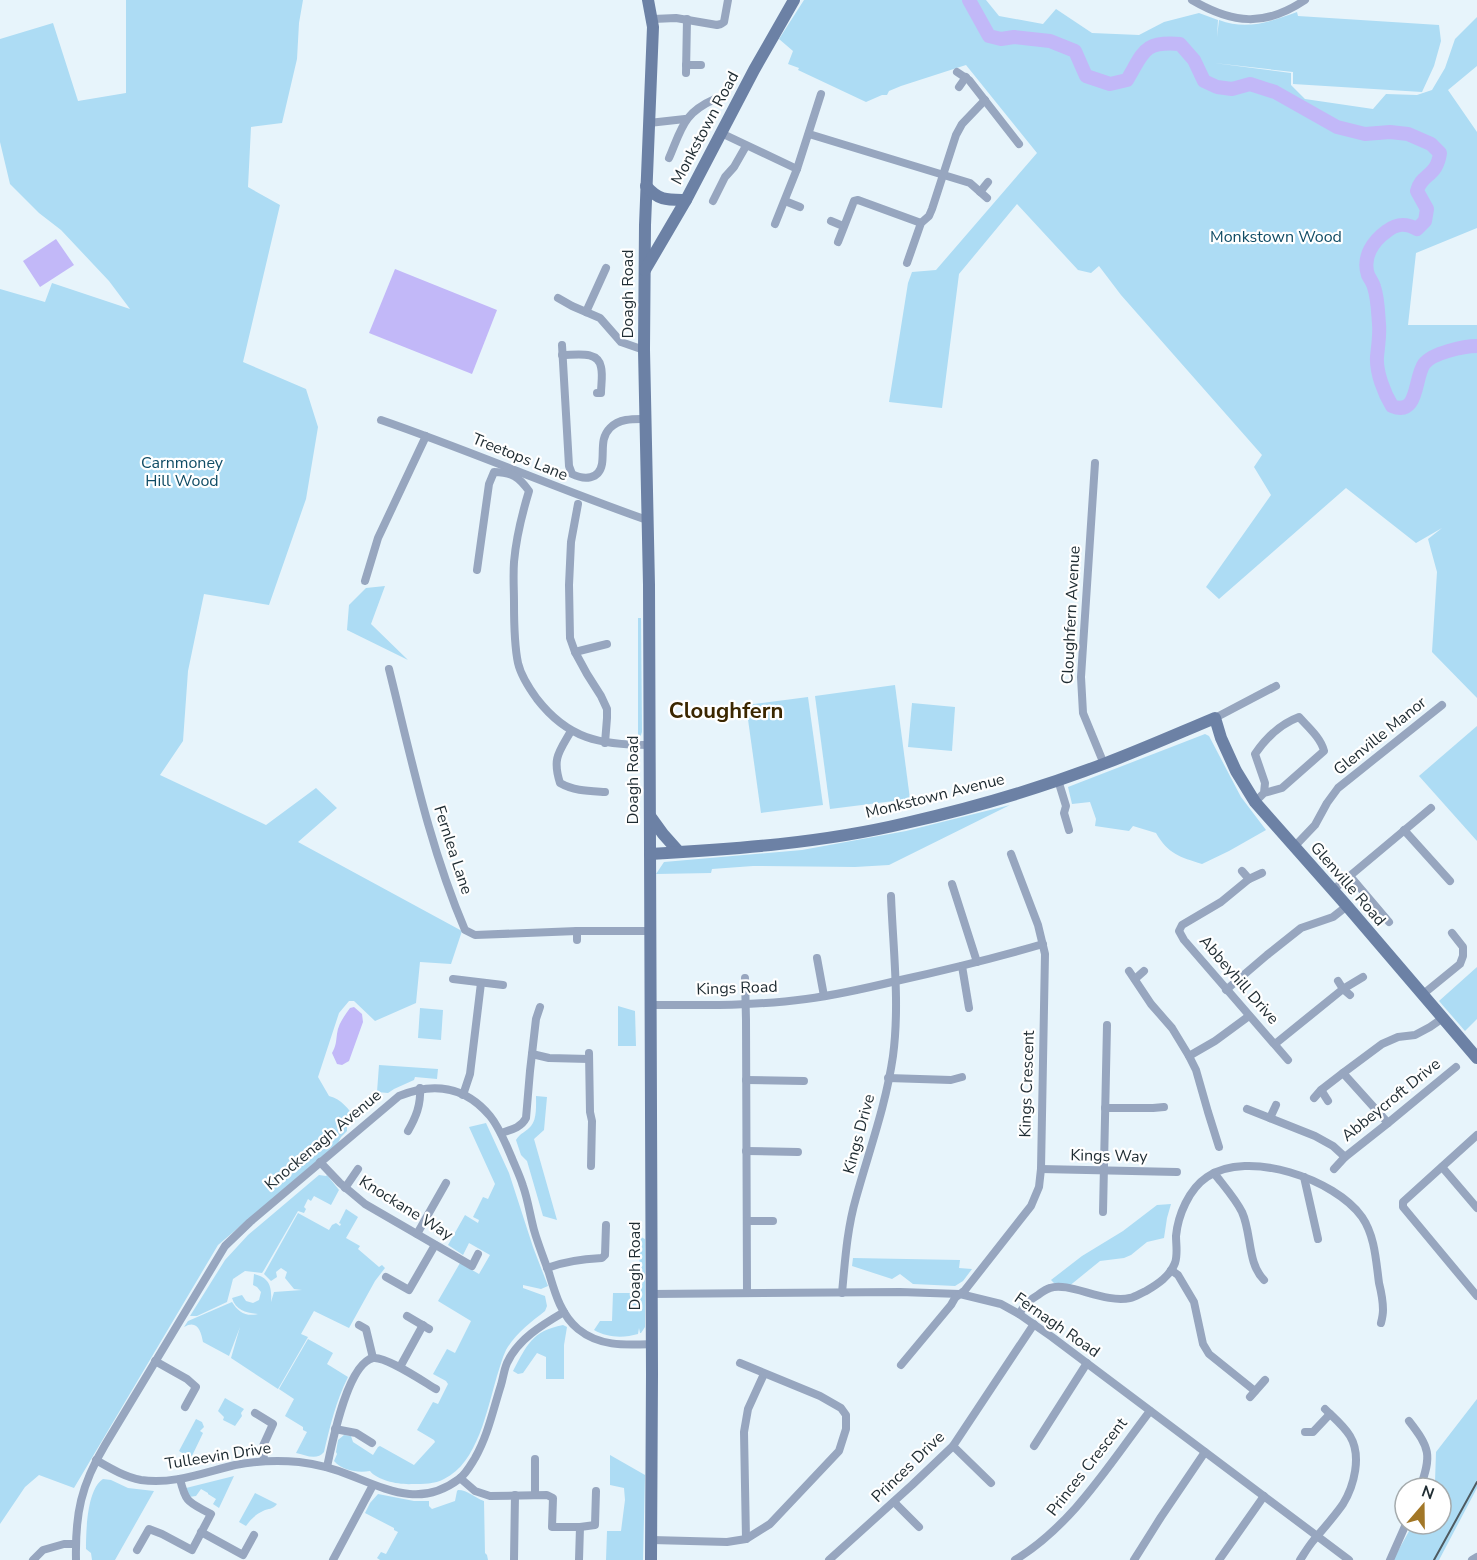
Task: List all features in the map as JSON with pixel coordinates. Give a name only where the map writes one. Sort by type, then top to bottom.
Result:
[{"type":"main road","name":"Doagh Road","points":[[648,0],[653,41],[644,271],[651,931],[651,1560]]},
{"type":"main road","name":"Monkstown Road","points":[[644,271],[686,200],[754,70],[794,0]]},
{"type":"main road","points":[[646,186],[659,198],[670,201],[686,200]]},
{"type":"main road","name":"Monkstown Avenue","points":[[650,854],[756,847],[832,837],[905,823],[973,806],[1058,780],[1104,764],[1215,718]]},
{"type":"main road","name":"Glenville Road","points":[[1215,718],[1236,771],[1259,797],[1294,847],[1477,1058]]},
{"type":"main road","points":[[650,815],[679,852]]},
{"type":"street","points":[[652,19],[676,18],[722,24],[728,0]]},
{"type":"street","points":[[1192,0],[1218,13],[1243,20],[1268,17],[1290,10],[1305,0]]},
{"type":"street","points":[[687,19],[686,69],[701,65]]},
{"type":"street","points":[[957,72],[966,77],[1019,144]]},
{"type":"street","points":[[959,87],[966,77]]},
{"type":"street","points":[[775,224],[797,169],[821,94]]},
{"type":"street","points":[[669,158],[685,119],[702,105],[715,99]]},
{"type":"street","points":[[907,263],[921,223],[929,216],[956,135],[962,124],[985,100]]},
{"type":"street","points":[[649,123],[685,119]]},
{"type":"street","points":[[721,133],[797,169]]},
{"type":"street","points":[[809,134],[970,183],[984,195],[988,182]]},
{"type":"street","points":[[718,197],[725,177],[734,167],[746,146]]},
{"type":"street","points":[[837,242],[852,203],[858,200],[921,223]]},
{"type":"street","points":[[785,201],[800,207]]},
{"type":"street","points":[[831,221],[843,226]]},
{"type":"street","points":[[586,312],[606,268]]},
{"type":"street","points":[[558,298],[600,318],[621,342],[644,350]]},
{"type":"street","points":[[562,345],[569,466],[572,474],[592,478],[602,467],[602,447],[610,428],[622,420],[646,419]]},
{"type":"street","points":[[562,355],[589,354],[597,359],[602,368],[601,393],[597,393]]},
{"type":"street","name":"Treetops Lane","points":[[381,420],[570,493],[648,520]]},
{"type":"street","points":[[365,581],[378,538],[426,436]]},
{"type":"street","name":"Cloughfern Avenue","points":[[1095,463],[1082,677],[1083,713],[1104,764]]},
{"type":"street","points":[[477,570],[489,484],[494,472],[505,472],[520,479],[529,491],[514,562],[514,627],[519,663],[529,689],[548,713],[571,731],[605,743],[649,745]]},
{"type":"street","points":[[578,504],[571,542],[570,638],[575,652],[607,709],[605,743]]},
{"type":"street","points":[[575,652],[607,644]]},
{"type":"street","name":"Fernlea Lane","points":[[389,669],[434,846],[465,930],[475,934],[577,936],[651,931]]},
{"type":"street","points":[[1215,718],[1276,686]]},
{"type":"street","name":"Glenville Manor","points":[[1294,847],[1315,825],[1338,788],[1442,705]]},
{"type":"street","points":[[1299,717],[1316,736],[1324,747],[1324,751],[1282,788],[1259,797],[1265,783],[1255,754],[1263,742],[1287,721],[1299,717]]},
{"type":"street","points":[[571,731],[556,760],[556,771],[560,783],[570,789],[605,792]]},
{"type":"street","points":[[1058,780],[1066,807],[1064,813],[1069,830]]},
{"type":"street","points":[[1333,890],[1431,808]]},
{"type":"street","points":[[1404,830],[1449,882]]},
{"type":"street","name":"Kings Crescent","points":[[901,1365],[965,1290],[1031,1206],[1039,1187],[1046,963],[1038,925],[1011,854]]},
{"type":"street","points":[[1242,870],[1249,879]]},
{"type":"street","name":"Abbeyhill Drive","points":[[1262,873],[1249,879],[1221,902],[1182,925],[1179,931],[1226,990],[1288,1060]]},
{"type":"street","points":[[1350,876],[1389,922]]},
{"type":"street","points":[[952,884],[977,962]]},
{"type":"street","points":[[891,896],[895,981]]},
{"type":"street","points":[[1226,990],[1301,928],[1333,917],[1347,906]]},
{"type":"street","points":[[1422,995],[1460,964],[1463,947],[1452,933]]},
{"type":"street","name":"Kings Road","points":[[650,1005],[771,1003],[824,996],[962,966],[1043,944]]},
{"type":"street","points":[[817,958],[824,996]]},
{"type":"street","points":[[962,966],[969,1008]]},
{"type":"street","points":[[1144,971],[1132,975],[1151,1004],[1172,1028],[1189,1056],[1201,1085],[1219,1147]]},
{"type":"street","points":[[1275,1044],[1344,988],[1363,977]]},
{"type":"street","points":[[745,978],[747,1293]]},
{"type":"street","points":[[453,979],[503,985]]},
{"type":"street","name":"Kings Drive","points":[[842,1293],[844,1263],[852,1216],[883,1108],[893,1057],[895,981]]},
{"type":"street","points":[[463,1095],[470,1074],[480,983]]},
{"type":"street","points":[[501,1133],[515,1128],[526,1118],[536,1019],[540,1007]]},
{"type":"street","points":[[1189,1056],[1215,1041],[1249,1016]]},
{"type":"street","points":[[1314,1098],[1343,1072],[1382,1044],[1398,1037],[1415,1035],[1443,1018]]},
{"type":"street","points":[[1102,1212],[1107,1024]]},
{"type":"street","points":[[532,1054],[549,1058],[589,1056],[591,1164]]},
{"type":"street","name":"Abbeycroft Drive","points":[[1334,1169],[1345,1157],[1456,1067]]},
{"type":"street","points":[[1343,1072],[1388,1124]]},
{"type":"street","points":[[888,1078],[951,1080],[962,1077]]},
{"type":"street","points":[[746,1080],[804,1081]]},
{"type":"street","name":"Knockenagh Avenue","points":[[76,1560],[79,1509],[96,1460],[225,1246],[399,1095],[432,1087],[447,1089],[463,1095],[480,1106],[501,1133],[523,1185],[534,1231],[564,1312],[576,1327],[598,1340],[613,1344],[652,1344]]},
{"type":"street","points":[[408,1131],[419,1108],[420,1089]]},
{"type":"street","points":[[1321,1090],[1328,1101]]},
{"type":"street","points":[[1270,1118],[1276,1105]]},
{"type":"street","points":[[1105,1108],[1164,1107]]},
{"type":"street","name":"Abbeycroft Drive","points":[[1247,1109],[1315,1136],[1333,1146],[1345,1157]]},
{"type":"street","points":[[1211,1123],[1223,1121]]},
{"type":"street","points":[[1477,1135],[1403,1202],[1403,1207],[1477,1296]]},
{"type":"street","points":[[746,1151],[798,1152]]},
{"type":"street","name":"Knockane Way","points":[[320,1162],[345,1188],[365,1204],[435,1245],[472,1266],[478,1254]]},
{"type":"street","points":[[1019,1314],[1030,1299],[1051,1287],[1065,1287],[1113,1299],[1130,1298],[1158,1284],[1175,1262],[1178,1223],[1185,1204],[1197,1186],[1205,1178],[1227,1167],[1254,1167],[1278,1169],[1304,1178],[1332,1190],[1348,1201],[1365,1222],[1371,1235],[1383,1311],[1381,1323]]},
{"type":"street","points":[[1442,1167],[1477,1208]]},
{"type":"street","points":[[345,1188],[358,1169]]},
{"type":"street","name":"Kings Way","points":[[1041,1169],[1177,1172]]},
{"type":"street","points":[[1214,1173],[1241,1211],[1247,1227],[1255,1267],[1264,1280]]},
{"type":"street","points":[[1304,1178],[1318,1239]]},
{"type":"street","points":[[417,1234],[446,1183]]},
{"type":"street","points":[[747,1221],[773,1221]]},
{"type":"street","points":[[547,1268],[578,1259],[602,1258],[605,1255],[606,1225]]},
{"type":"street","points":[[386,1276],[409,1290],[435,1245]]},
{"type":"street","points":[[1171,1270],[1178,1275],[1194,1302],[1203,1344],[1209,1354],[1253,1394],[1265,1380]]},
{"type":"street","name":"Fernagh Road","points":[[651,1294],[960,1294],[1001,1304],[1034,1324],[1349,1560]]},
{"type":"street","name":"Tulleevin Drive","points":[[96,1460],[123,1474],[142,1480],[180,1479],[264,1461],[327,1467],[396,1493],[428,1494],[442,1490],[468,1470],[478,1453],[488,1430],[507,1363],[519,1345],[532,1333],[564,1312]]},
{"type":"street","points":[[400,1367],[426,1327],[407,1316]]},
{"type":"street","name":"Princes Drive","points":[[829,1560],[953,1446],[1034,1324]]},
{"type":"street","points":[[359,1325],[366,1329],[373,1358]]},
{"type":"street","points":[[327,1467],[335,1429],[346,1394],[361,1366],[373,1358],[384,1360],[436,1389]]},
{"type":"street","points":[[155,1361],[196,1387],[185,1407]]},
{"type":"street","points":[[652,1540],[727,1542],[746,1539],[770,1524],[839,1451],[846,1429],[846,1415],[841,1407],[740,1363]]},
{"type":"street","points":[[1034,1446],[1087,1363]]},
{"type":"street","points":[[746,1539],[744,1432],[748,1409],[764,1374]]},
{"type":"street","name":"Princes Crescent","points":[[1015,1560],[1057,1529],[1091,1489],[1150,1410]]},
{"type":"street","points":[[1300,1560],[1343,1503],[1351,1486],[1356,1466],[1356,1451],[1351,1438],[1344,1427],[1327,1411],[1313,1432],[1305,1432]]},
{"type":"street","points":[[255,1413],[273,1424],[263,1446],[264,1461]]},
{"type":"street","points":[[1409,1421],[1426,1448],[1428,1461],[1424,1476]]},
{"type":"street","points":[[335,1429],[356,1433],[372,1443]]},
{"type":"street","points":[[953,1446],[991,1483]]},
{"type":"street","points":[[1134,1560],[1205,1452]]},
{"type":"street","points":[[535,1459],[535,1495]]},
{"type":"street","points":[[460,1478],[475,1491],[486,1495],[547,1495],[553,1498],[552,1527],[595,1525],[596,1491]]},
{"type":"street","points":[[137,1550],[149,1529],[192,1550],[211,1514],[187,1501],[180,1479]]},
{"type":"street","points":[[333,1560],[373,1485]]},
{"type":"street","points":[[514,1560],[515,1496]]},
{"type":"street","points":[[1219,1560],[1264,1496]]},
{"type":"street","points":[[894,1502],[919,1527]]},
{"type":"street","points":[[579,1560],[580,1527]]},
{"type":"street","points":[[201,1532],[243,1555],[254,1535]]},
{"type":"street","points":[[1390,1560],[1401,1536]]},
{"type":"street","points":[[33,1560],[43,1550],[76,1544]]},
{"type":"street","points":[[837,1553],[843,1560]]},
{"type":"street","points":[[1472,1560],[1477,1557]]},
{"type":"green space","name":"Carnmoney Hill Wood","points":[[126,0],[303,0],[297,59],[282,123],[251,127],[248,187],[280,205],[243,362],[306,389],[318,427],[306,499],[269,605],[204,594],[188,671],[183,741],[160,775],[266,825],[316,788],[337,808],[298,842],[462,931],[451,964],[420,962],[416,1003],[375,1021],[354,1001],[349,1001],[339,1013],[318,1077],[329,1096],[341,1102],[356,1119],[347,1126],[347,1131],[338,1143],[218,1245],[74,1488],[39,1475],[25,1487],[0,1524],[0,289],[45,302],[52,283],[130,309],[109,281],[61,230],[39,213],[10,184],[0,142],[0,39],[53,23],[78,101],[126,93]]},
{"type":"green space","name":"Monkstown Wood","points":[[804,0],[986,0],[999,16],[1043,24],[1056,9],[1092,33],[1139,35],[1164,22],[1199,13],[1218,20],[1217,37],[1219,20],[1250,25],[1297,12],[1298,16],[1439,25],[1441,41],[1434,66],[1422,92],[1293,84],[1293,72],[1214,63],[1291,73],[1291,85],[1305,99],[1373,109],[1386,94],[1417,95],[1432,90],[1445,68],[1455,39],[1477,17],[1477,66],[1448,90],[1477,132],[1477,228],[1416,253],[1408,325],[1477,325],[1477,698],[1432,652],[1437,572],[1428,539],[1442,528],[1416,543],[1346,488],[1219,599],[1206,587],[1271,495],[1254,467],[1262,455],[1121,295],[1099,266],[1091,273],[1078,270],[1017,204],[959,274],[942,408],[889,402],[908,283],[912,272],[936,270],[1037,153],[966,65],[901,86],[889,91],[887,95],[866,102],[788,64],[793,51],[779,39]]},
{"type":"green space","points":[[385,586],[371,624],[408,660],[347,630],[349,605],[366,588]]},
{"type":"green space","points":[[638,618],[641,618],[642,732],[638,738]]},
{"type":"green space","points":[[895,685],[910,799],[830,809],[815,696]]},
{"type":"green space","points":[[808,697],[823,805],[761,813],[746,705]]},
{"type":"green space","points":[[912,703],[955,707],[952,751],[908,747]]},
{"type":"green space","points":[[1477,726],[1477,841],[1419,776]]},
{"type":"green space","points":[[1205,734],[1209,736],[1241,797],[1266,830],[1229,851],[1202,864],[1175,854],[1165,846],[1156,833],[1133,826],[1129,831],[1095,826],[1096,819],[1090,802],[1072,804],[1068,787]]},
{"type":"green space","points":[[1010,805],[889,865],[753,866],[712,869],[711,873],[656,874],[664,862],[802,850],[906,831]]},
{"type":"green space","points":[[1477,967],[1477,1019],[1465,1031],[1439,1001]]},
{"type":"green space","points":[[618,1006],[635,1011],[636,1046],[618,1046]]},
{"type":"green space","points":[[420,1008],[443,1010],[441,1040],[418,1038]]},
{"type":"green space","points":[[379,1065],[438,1069],[437,1079],[415,1077],[414,1080],[388,1093],[377,1092]]},
{"type":"green space","points":[[536,1096],[547,1097],[544,1130],[534,1139],[557,1220],[543,1216],[527,1161],[521,1155],[516,1140],[533,1123]]},
{"type":"green space","points":[[486,1123],[509,1173],[548,1286],[541,1289],[523,1285],[523,1288],[545,1296],[547,1306],[545,1311],[519,1334],[506,1350],[479,1434],[465,1461],[456,1471],[437,1482],[408,1484],[384,1480],[370,1471],[346,1469],[334,1461],[338,1440],[344,1435],[351,1436],[353,1442],[373,1455],[380,1446],[414,1465],[435,1442],[417,1430],[433,1402],[438,1404],[448,1384],[433,1374],[447,1349],[455,1353],[471,1321],[438,1301],[460,1263],[479,1274],[490,1255],[469,1243],[463,1255],[448,1245],[465,1215],[478,1223],[479,1220],[473,1217],[483,1197],[488,1199],[495,1184],[469,1127]]},
{"type":"green space","points":[[319,1175],[327,1175],[339,1190],[331,1205],[314,1196],[311,1201],[308,1199],[304,1213],[298,1211],[262,1273],[245,1271],[233,1279],[227,1302],[197,1316],[190,1316],[225,1260],[248,1235]]},
{"type":"green space","points":[[1171,1204],[1164,1238],[1147,1242],[1124,1258],[1100,1261],[1068,1287],[1057,1286],[1051,1280],[1157,1205]]},
{"type":"green space","points":[[346,1209],[358,1217],[346,1238],[360,1246],[358,1249],[379,1267],[382,1265],[385,1268],[375,1281],[349,1328],[314,1311],[301,1334],[308,1337],[278,1389],[231,1358],[240,1327],[229,1356],[203,1342],[200,1330],[195,1325],[184,1327],[188,1321],[232,1302],[237,1309],[243,1313],[258,1314],[239,1309],[232,1298],[242,1295],[246,1301],[253,1303],[259,1300],[261,1292],[253,1285],[254,1274],[264,1278],[269,1284],[271,1302],[274,1292],[302,1290],[294,1289],[285,1278],[287,1272],[281,1268],[276,1272],[277,1277],[271,1281],[264,1274],[298,1213],[329,1230],[336,1223],[340,1226],[339,1223]]},
{"type":"green space","points":[[639,1236],[645,1239],[645,1327],[641,1333],[639,1328],[638,1334],[627,1336],[616,1337],[599,1333],[594,1330],[600,1321],[612,1321],[613,1293],[638,1293],[640,1301]]},
{"type":"green space","points":[[853,1258],[960,1260],[959,1268],[972,1269],[963,1281],[955,1286],[913,1284],[900,1274],[892,1279],[852,1266]]},
{"type":"green space","points":[[563,1325],[567,1327],[564,1345],[564,1379],[546,1379],[546,1357],[537,1353],[523,1373],[518,1374],[513,1371],[522,1354],[537,1335]]},
{"type":"green space","points":[[308,1339],[333,1353],[327,1364],[348,1377],[337,1404],[324,1452],[314,1457],[296,1453],[307,1432],[285,1416],[294,1399],[279,1389]]},
{"type":"green space","points":[[225,1398],[244,1409],[235,1426],[223,1420],[224,1417],[218,1411]]},
{"type":"green space","points":[[1477,1399],[1477,1488],[1453,1533],[1453,1476],[1435,1476],[1436,1452]]},
{"type":"green space","points":[[196,1419],[202,1422],[204,1427],[200,1431],[203,1433],[191,1458],[179,1451]]},
{"type":"green space","points":[[610,1455],[645,1475],[643,1560],[606,1560],[607,1531],[621,1531],[625,1500],[624,1488],[610,1485]]},
{"type":"green space","points":[[234,1476],[219,1508],[213,1504],[216,1499],[201,1489],[196,1496],[189,1497],[186,1488]]},
{"type":"green space","points":[[103,1479],[128,1488],[154,1491],[115,1560],[92,1560],[91,1553],[86,1549],[87,1522],[91,1501],[98,1484]]},
{"type":"green space","points":[[458,1490],[465,1491],[484,1501],[485,1553],[488,1560],[380,1560],[377,1558],[381,1552],[386,1554],[398,1532],[365,1513],[378,1494],[414,1501],[429,1501],[432,1509],[455,1501]]},
{"type":"green space","points":[[255,1493],[277,1504],[258,1514],[246,1526],[239,1522]]},
{"type":"green space","points":[[1406,1536],[1452,1536],[1439,1560],[1393,1560]]},
{"type":"shaded area","points":[[56,239],[74,265],[40,287],[23,261]]},
{"type":"shaded area","points":[[395,269],[497,310],[472,374],[369,333]]},
{"type":"shaded area","points":[[354,1007],[362,1014],[363,1022],[349,1061],[342,1065],[337,1064],[332,1053],[340,1023],[350,1008]]},
{"type":"waterway","points":[[969,0],[989,36],[1001,39],[1014,37],[1050,41],[1075,51],[1086,76],[1110,84],[1127,80],[1141,56],[1151,47],[1158,44],[1180,44],[1194,60],[1204,81],[1217,87],[1232,89],[1250,84],[1275,92],[1337,127],[1365,134],[1390,132],[1408,134],[1431,144],[1440,153],[1438,161],[1436,167],[1422,181],[1417,191],[1427,209],[1425,221],[1417,229],[1402,225],[1391,228],[1373,245],[1366,262],[1378,306],[1379,376],[1392,406],[1401,408],[1407,406],[1411,401],[1421,370],[1428,360],[1449,351],[1477,346]]},
{"type":"railway","points":[[1434,1560],[1477,1482]]},
{"type":"district","name":"Cloughfern","points":[[726,711]]}]
